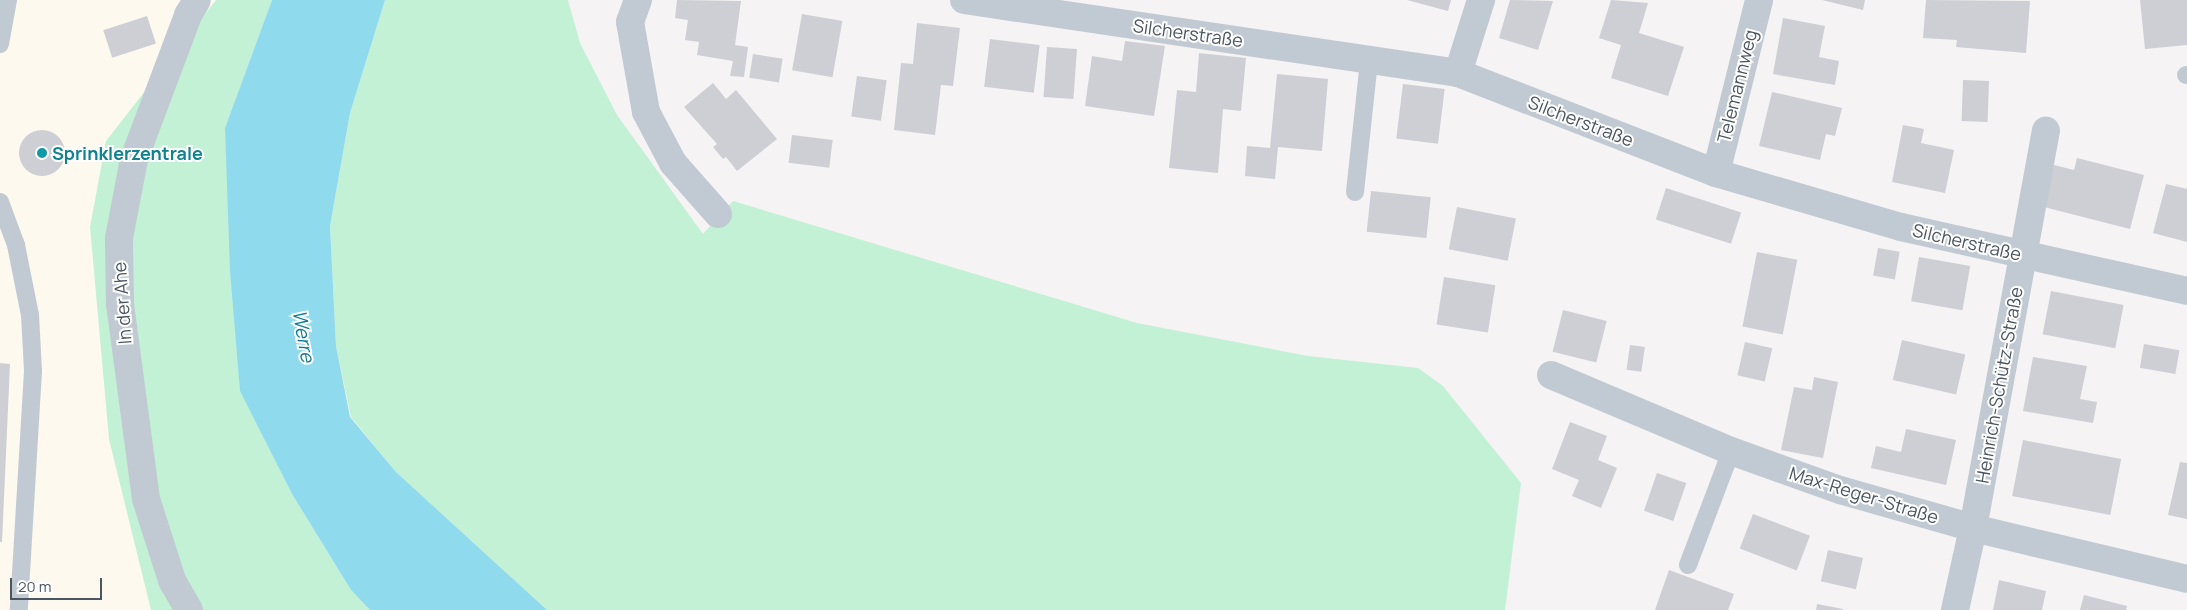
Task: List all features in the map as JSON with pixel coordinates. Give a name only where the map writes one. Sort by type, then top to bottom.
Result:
[{"type":"street","name":"In der Ahe","points":[[189,610],[172,580],[146,499],[120,305],[119,238],[134,159],[188,15],[198,0]]},
{"type":"street","points":[[638,0],[630,22],[646,112],[673,163],[718,214]]},
{"type":"street","name":"Silcherstraße","points":[[964,0],[1458,73],[1716,173],[1901,227],[2022,256],[2187,290]]},
{"type":"street","points":[[1458,73],[1481,0]]},
{"type":"street","name":"Telemannweg","points":[[1716,173],[1759,0]]},
{"type":"street","name":"Heinrich-Schütz-Straße","points":[[1955,610],[1973,528],[2046,131]]},
{"type":"street","name":"Max-Reger-Straße","points":[[1552,375],[1731,451],[1840,490],[1973,528],[2187,579]]},
{"type":"lane","points":[[0,44],[8,0]]},
{"type":"lane","points":[[1355,192],[1369,60]]},
{"type":"lane","points":[[0,202],[16,245],[30,315],[32,371],[19,610]]},
{"type":"lane","points":[[1688,565],[1731,451]]},
{"type":"shaded area","points":[[0,0],[216,0],[109,439],[151,610],[0,610]]},
{"type":"green space","points":[[216,0],[272,0],[225,128],[240,390],[292,494],[351,590],[370,610],[151,610],[109,439],[90,227],[106,141]]},
{"type":"green space","points":[[385,0],[568,0],[580,43],[617,115],[703,234],[733,201],[1137,323],[1308,356],[1418,368],[1443,386],[1521,483],[1505,610],[547,610],[396,472],[351,417],[336,346],[330,226],[350,113]]},
{"type":"water","name":"Werre","points":[[272,0],[385,0],[350,113],[330,226],[336,346],[350,417],[396,472],[547,610],[370,610],[351,590],[292,494],[240,391],[230,271],[225,128]]},
{"type":"building","points":[[677,0],[741,1],[735,45],[748,47],[744,77],[730,76],[733,61],[697,55],[699,42],[685,40],[688,20],[675,18]]},
{"type":"building","points":[[1407,0],[1451,0],[1448,11]]},
{"type":"building","points":[[1510,0],[1553,1],[1538,50],[1499,38]]},
{"type":"building","points":[[1611,0],[1648,3],[1639,33],[1684,47],[1668,96],[1611,78],[1621,45],[1599,38]]},
{"type":"building","points":[[1822,0],[1865,0],[1863,10]]},
{"type":"building","points":[[1926,0],[2030,1],[2026,53],[1956,47],[1957,40],[1923,38]]},
{"type":"building","points":[[2140,0],[2187,0],[2187,45],[2145,49]]},
{"type":"building","points":[[802,14],[842,21],[832,77],[792,70]]},
{"type":"building","points":[[147,16],[156,44],[112,58],[103,30]]},
{"type":"building","points":[[1783,18],[1825,26],[1819,57],[1839,61],[1835,85],[1773,74]]},
{"type":"building","points":[[917,23],[960,28],[953,86],[941,85],[935,135],[894,130],[901,63],[913,64]]},
{"type":"building","points":[[990,39],[1040,45],[1034,93],[984,87]]},
{"type":"building","points":[[1125,41],[1165,46],[1154,116],[1085,106],[1092,56],[1122,61]]},
{"type":"building","points":[[1047,47],[1077,49],[1073,99],[1044,97]]},
{"type":"building","points":[[1199,53],[1246,58],[1241,111],[1223,109],[1218,173],[1169,168],[1177,90],[1196,92]]},
{"type":"building","points":[[753,54],[783,59],[779,82],[749,78]]},
{"type":"building","points":[[1277,74],[1328,79],[1322,151],[1278,147],[1275,179],[1245,176],[1247,146],[1270,148]]},
{"type":"building","points":[[857,76],[887,80],[881,121],[851,117]]},
{"type":"building","points":[[1963,80],[1989,81],[1988,122],[1962,121]]},
{"type":"building","points":[[713,83],[726,99],[736,90],[777,139],[737,171],[726,157],[723,159],[713,147],[717,144],[684,107]]},
{"type":"building","points":[[1403,84],[1445,89],[1438,144],[1396,139]]},
{"type":"building","points":[[1772,92],[1842,108],[1835,136],[1826,134],[1820,160],[1759,146]]},
{"type":"building","points":[[1903,125],[1924,129],[1921,143],[1954,150],[1945,193],[1892,182]]},
{"type":"building","name":"Sprinklerzentrale","points":[[42,130],[55,134],[61,140],[65,153],[61,166],[55,172],[42,176],[29,172],[23,166],[19,153],[23,140],[29,134]]},
{"type":"building","points":[[792,135],[833,140],[829,168],[789,163]]},
{"type":"building","points":[[2077,158],[2144,175],[2130,229],[2040,206],[2050,164],[2074,170]]},
{"type":"building","points":[[2166,184],[2187,189],[2187,242],[2153,233]]},
{"type":"building","points":[[1666,188],[1741,212],[1731,244],[1656,219]]},
{"type":"building","points":[[1371,191],[1431,197],[1426,238],[1367,232]]},
{"type":"building","points":[[1457,207],[1516,218],[1508,261],[1449,249]]},
{"type":"building","points":[[1878,248],[1900,252],[1895,279],[1873,276]]},
{"type":"building","points":[[1757,252],[1797,260],[1783,334],[1742,327]]},
{"type":"building","points":[[1919,257],[1970,266],[1962,310],[1911,301]]},
{"type":"building","points":[[1444,277],[1495,285],[1488,333],[1436,324]]},
{"type":"building","points":[[2051,291],[2124,305],[2115,348],[2043,334]]},
{"type":"building","points":[[1563,310],[1607,321],[1596,363],[1553,352]]},
{"type":"building","points":[[1902,340],[1965,355],[1956,395],[1893,380]]},
{"type":"building","points":[[1745,342],[1772,348],[1765,381],[1737,375]]},
{"type":"building","points":[[2144,344],[2179,350],[2175,374],[2140,368]]},
{"type":"building","points":[[1630,345],[1645,347],[1641,372],[1627,370]]},
{"type":"building","points":[[2033,357],[2087,366],[2080,399],[2097,402],[2093,423],[2023,411]]},
{"type":"building","points":[[0,363],[10,364],[2,542],[0,542]]},
{"type":"building","points":[[1814,377],[1838,382],[1823,458],[1781,450],[1794,387],[1812,390]]},
{"type":"building","points":[[1570,422],[1607,436],[1598,460],[1617,468],[1601,508],[1572,496],[1579,480],[1552,469]]},
{"type":"building","points":[[1906,429],[1956,440],[1946,485],[1871,468],[1876,446],[1901,452]]},
{"type":"building","points":[[2023,440],[2121,459],[2110,515],[2012,496]]},
{"type":"building","points":[[2180,462],[2187,463],[2187,519],[2168,515]]},
{"type":"building","points":[[1657,473],[1686,483],[1673,521],[1644,511]]},
{"type":"building","points":[[1753,514],[1810,536],[1797,570],[1740,549]]},
{"type":"building","points":[[1828,550],[1863,558],[1856,589],[1821,581]]},
{"type":"building","points":[[1669,570],[1734,594],[1728,610],[1655,610]]},
{"type":"building","points":[[1999,580],[2046,591],[2042,610],[1993,610]]},
{"type":"building","points":[[2084,595],[2127,606],[2126,610],[2080,610]]},
{"type":"building","points":[[1817,604],[1843,609],[1843,610],[1816,610]]},
{"type":"place","name":"Sprinklerzentrale","points":[[42,153]]}]
